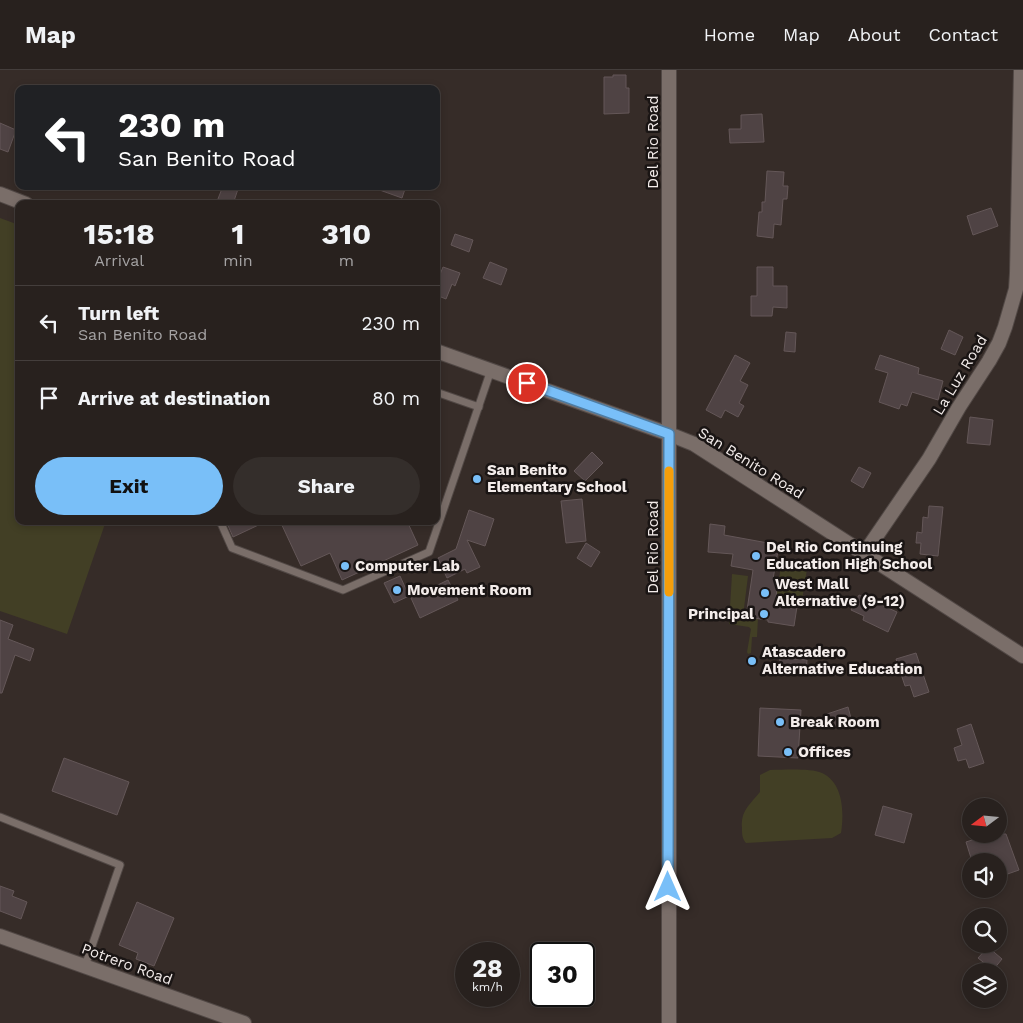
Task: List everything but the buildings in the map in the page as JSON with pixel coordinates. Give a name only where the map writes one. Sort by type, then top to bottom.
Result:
[{"type":"street","name":"Del Rio Road","points":[[669,70],[669,1023]]},
{"type":"street","name":"La Luz Road","points":[[864,554],[929,459],[959,407],[990,361],[1005,327],[1016,289],[1017,273],[1021,70]]},
{"type":"street","points":[[0,194],[16,200]]},
{"type":"street","name":"San Benito Road","points":[[440,352],[694,444],[1023,656]]},
{"type":"street","name":"Potrero Road","points":[[0,936],[244,1023]]},
{"type":"lane","points":[[440,520],[491,370]]},
{"type":"lane","points":[[440,393],[479,407]]},
{"type":"lane","points":[[222,525],[232,548],[342,590],[429,552],[438,525]]},
{"type":"lane","points":[[0,817],[120,864],[85,966]]},
{"type":"shaded area","points":[[0,218],[15,224],[15,525],[105,525],[67,634],[0,611]]},
{"type":"shaded area","points":[[781,566],[807,569],[802,601],[776,597]]},
{"type":"shaded area","points":[[732,574],[748,576],[743,616],[758,618],[757,637],[752,637],[751,653],[748,654],[751,629],[749,627],[729,624]]},
{"type":"shaded area","points":[[770,770],[811,770],[822,773],[829,778],[835,784],[841,800],[841,833],[832,838],[746,843],[742,834],[744,813],[760,792],[760,775]]},
{"type":"slow traffic","points":[[669,471],[669,592]]},
{"type":"place","name":"San Benito Elementary School","points":[[477,479]]},
{"type":"place","name":"Del Rio Continuing Education High School","points":[[756,556]]},
{"type":"place","name":"Computer Lab","points":[[345,566]]},
{"type":"place","name":"Movement Room","points":[[397,590]]},
{"type":"place","name":"West Mall Alternative (9-12)","points":[[765,593]]},
{"type":"place","name":"Principal","points":[[764,614]]},
{"type":"place","name":"Atascadero Alternative Education","points":[[752,661]]},
{"type":"place","name":"Break Room","points":[[780,722]]},
{"type":"place","name":"Offices","points":[[788,752]]},
{"type":"route","points":[[527,383],[669,434],[668,887]]}]
